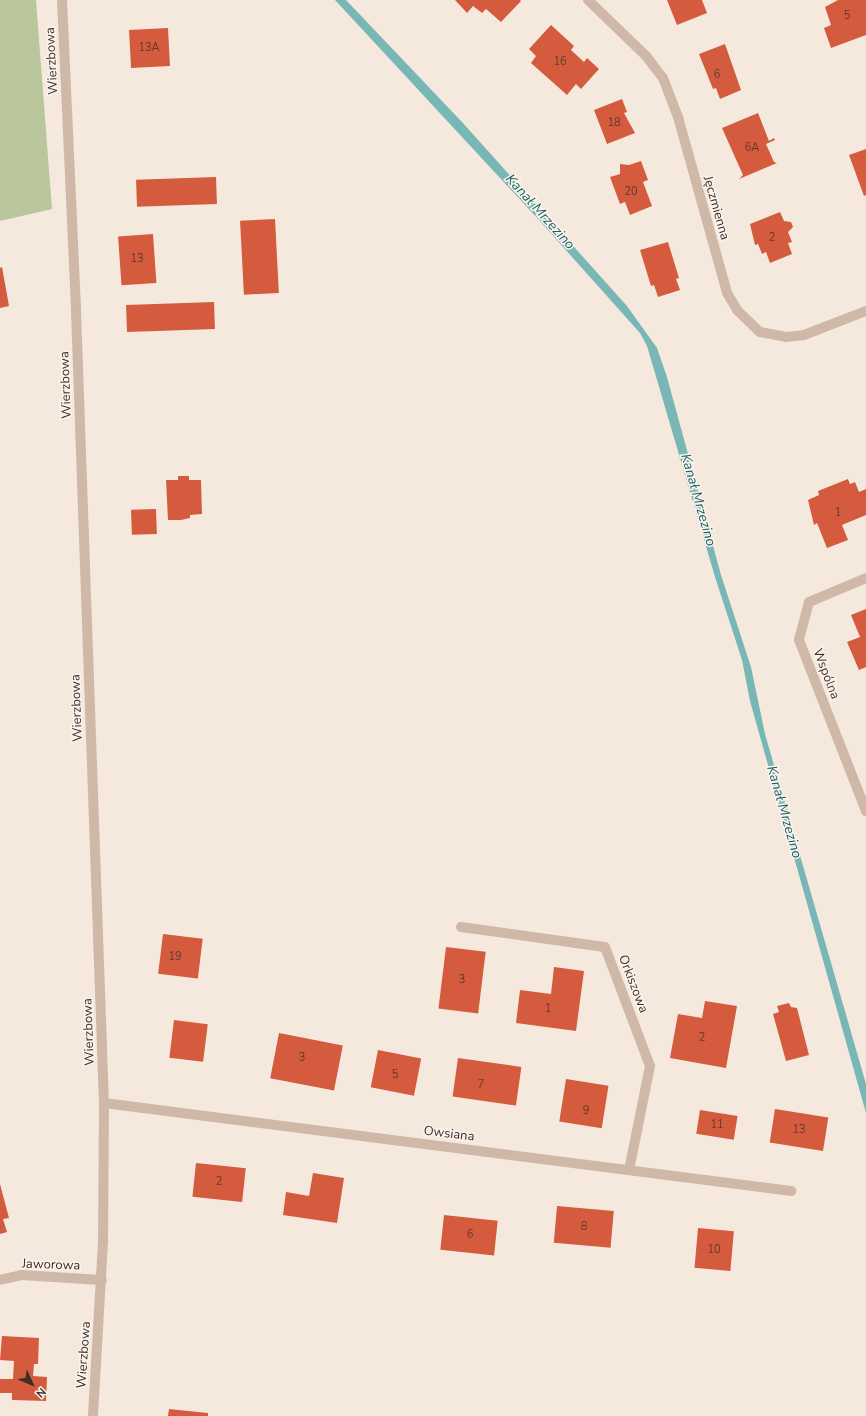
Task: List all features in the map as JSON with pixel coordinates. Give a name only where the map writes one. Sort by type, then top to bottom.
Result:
[{"type":"street","name":"Wierzbowa","points":[[62,0],[76,303],[104,1103],[102,1280],[93,1416]]},
{"type":"street","name":"Jęczmienna","points":[[588,0],[647,57],[663,78],[678,117],[727,293],[738,311],[760,332],[786,337],[804,335],[866,311]]},
{"type":"street","name":"Wspólna","points":[[866,578],[809,602],[799,640],[866,811]]},
{"type":"street","name":"Orkiszowa","points":[[461,927],[605,947],[650,1066],[629,1170]]},
{"type":"street","name":"Owsiana","points":[[104,1103],[791,1191]]},
{"type":"street","name":"Jaworowa","points":[[0,1280],[21,1275],[102,1280]]},
{"type":"green space","points":[[0,0],[36,0],[52,209],[0,221]]},
{"type":"water","name":"Kanał Mrzezino","points":[[335,0],[346,0],[462,122],[627,306],[657,348],[667,377],[721,575],[751,667],[765,734],[866,1084],[866,1113],[750,701],[742,660],[715,577],[647,346],[640,333],[539,220]]},
{"type":"building","points":[[455,0],[521,1],[501,22],[486,9],[482,13],[473,6],[467,13]]},
{"type":"building","points":[[667,0],[702,0],[707,13],[677,25]]},
{"type":"building","points":[[838,0],[866,0],[866,35],[831,48],[824,28],[831,25],[825,7]]},
{"type":"building","points":[[551,25],[574,46],[571,50],[584,62],[587,58],[599,69],[581,89],[576,84],[567,95],[531,63],[536,56],[529,49]]},
{"type":"building","points":[[168,28],[170,66],[131,68],[129,30]]},
{"type":"building","points":[[725,44],[741,90],[720,99],[716,88],[713,89],[699,54]]},
{"type":"building","points":[[622,99],[627,112],[624,113],[635,133],[607,144],[594,110]]},
{"type":"building","points":[[758,113],[769,141],[774,138],[775,140],[766,144],[774,162],[777,163],[739,179],[743,175],[722,128]]},
{"type":"building","points":[[866,149],[866,195],[864,196],[849,155]]},
{"type":"building","points":[[641,161],[648,180],[643,182],[652,206],[630,215],[625,202],[620,204],[610,177],[620,174],[620,164],[629,165]]},
{"type":"building","points":[[216,177],[217,204],[137,207],[136,180]]},
{"type":"building","points":[[780,212],[784,221],[791,222],[793,227],[788,232],[792,242],[788,243],[792,254],[770,263],[766,252],[762,254],[758,244],[755,245],[750,224]]},
{"type":"building","points":[[275,219],[279,293],[244,295],[240,221]]},
{"type":"building","points":[[153,234],[156,283],[122,285],[118,236]]},
{"type":"building","points":[[668,242],[679,278],[676,279],[680,290],[658,297],[654,285],[651,286],[640,250]]},
{"type":"building","points":[[2,267],[9,306],[0,308],[0,268]]},
{"type":"building","points":[[214,302],[215,329],[127,332],[126,305]]},
{"type":"building","points":[[178,476],[189,476],[189,480],[201,480],[202,514],[190,515],[190,518],[181,520],[168,520],[166,480],[178,480]]},
{"type":"building","points":[[848,479],[850,484],[855,482],[859,492],[866,489],[866,515],[842,525],[848,540],[827,548],[817,523],[814,525],[808,500],[819,495],[818,491]]},
{"type":"building","points":[[156,509],[157,534],[132,535],[131,510]]},
{"type":"building","points":[[866,609],[866,667],[859,670],[847,642],[860,637],[851,615]]},
{"type":"building","points":[[163,934],[203,939],[198,979],[158,974]]},
{"type":"building","points":[[446,947],[486,952],[478,1013],[438,1009]]},
{"type":"building","points":[[554,967],[584,971],[576,1031],[516,1023],[520,990],[551,994]]},
{"type":"building","points":[[705,1001],[737,1006],[726,1068],[670,1058],[678,1014],[702,1018]]},
{"type":"building","points":[[789,1003],[791,1007],[797,1008],[809,1055],[786,1061],[773,1014],[779,1012],[777,1006]]},
{"type":"building","points":[[174,1020],[208,1024],[203,1062],[169,1058]]},
{"type":"building","points":[[279,1033],[343,1045],[334,1091],[270,1078]]},
{"type":"building","points":[[378,1050],[421,1058],[414,1096],[371,1087]]},
{"type":"building","points":[[458,1058],[521,1067],[516,1106],[453,1097]]},
{"type":"building","points":[[566,1079],[608,1086],[602,1128],[559,1121]]},
{"type":"building","points":[[775,1109],[828,1117],[823,1151],[770,1143]]},
{"type":"building","points":[[700,1110],[738,1116],[734,1140],[696,1134]]},
{"type":"building","points":[[196,1163],[246,1168],[242,1202],[192,1197]]},
{"type":"building","points":[[313,1173],[344,1178],[337,1223],[283,1215],[286,1192],[309,1196]]},
{"type":"building","points":[[0,1184],[9,1218],[3,1219],[7,1232],[0,1234]]},
{"type":"building","points":[[557,1206],[614,1211],[611,1248],[554,1243]]},
{"type":"building","points":[[444,1215],[498,1221],[494,1255],[440,1250]]},
{"type":"building","points":[[698,1228],[734,1231],[730,1271],[695,1268]]},
{"type":"building","points":[[2,1336],[39,1338],[38,1364],[34,1364],[33,1376],[47,1377],[46,1401],[12,1400],[12,1393],[0,1393],[0,1379],[13,1379],[14,1361],[0,1360]]},
{"type":"building","points":[[169,1409],[208,1413],[208,1416],[168,1416]]}]
